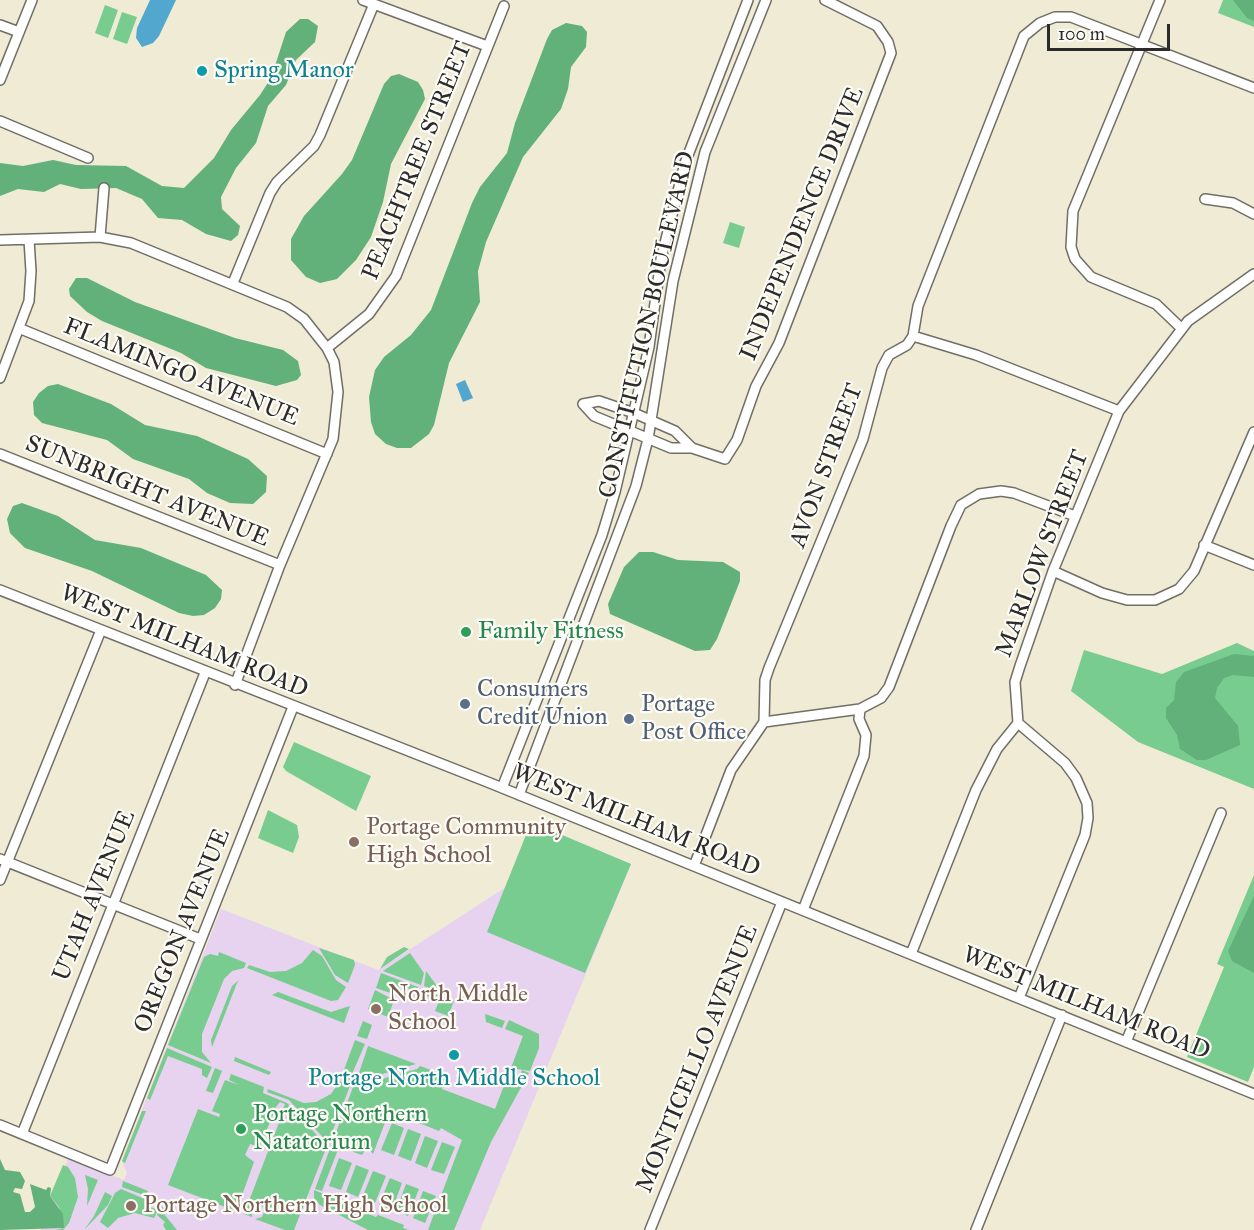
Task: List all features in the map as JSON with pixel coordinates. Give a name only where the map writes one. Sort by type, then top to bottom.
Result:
[{"type":"street","points":[[0,80],[32,0]]},
{"type":"street","points":[[363,0],[487,46]]},
{"type":"street","name":"CONSTITUTION BOULEVARD","points":[[502,788],[602,535],[630,431],[649,348],[661,259],[685,163],[748,0]]},
{"type":"street","name":"CONSTITUTION BOULEVARD","points":[[519,795],[636,486],[648,439],[673,281],[702,163],[766,0]]},
{"type":"street","name":"INDEPENDENCE DRIVE","points":[[692,448],[675,431],[634,413],[599,401],[583,404],[594,416],[671,448],[692,448],[725,459],[737,440],[756,386],[779,343],[890,60],[891,47],[877,26],[825,0]]},
{"type":"street","points":[[1160,0],[1073,211],[1071,247],[1076,259],[1091,278],[1156,304],[1181,328]]},
{"type":"street","points":[[233,284],[270,193],[277,182],[314,146],[320,135],[374,4]]},
{"type":"street","name":"PEACHTREE STREET","points":[[327,348],[369,314],[396,276],[504,6]]},
{"type":"street","points":[[1119,411],[976,355],[913,336],[918,306],[1019,46],[1024,36],[1040,23],[1055,17],[1071,17],[1254,88]]},
{"type":"street","points":[[0,25],[19,32]]},
{"type":"street","points":[[0,122],[88,158]]},
{"type":"street","points":[[100,237],[104,188]]},
{"type":"street","points":[[1205,199],[1233,203],[1254,214]]},
{"type":"street","points":[[0,240],[100,237],[131,243],[288,307],[304,319],[327,348],[334,362],[339,405],[335,430],[235,685]]},
{"type":"street","points":[[0,378],[21,329],[31,287],[29,240]]},
{"type":"street","name":"MARLOW STREET","points":[[1018,723],[1015,682],[1053,571],[1119,411],[1181,328],[1254,274]]},
{"type":"street","name":"FLAMINGO AVENUE","points":[[21,329],[327,454]]},
{"type":"street","name":"AVON STREET","points":[[764,722],[765,680],[863,439],[882,368],[889,355],[907,345],[913,336]]},
{"type":"street","points":[[1053,571],[1117,598],[1155,600],[1179,589],[1188,580],[1252,437]]},
{"type":"street","name":"SUNBRIGHT AVENUE","points":[[0,454],[280,566]]},
{"type":"street","points":[[694,866],[731,770],[764,722],[860,709],[880,698],[888,687],[951,526],[962,505],[979,494],[1001,491],[1014,493],[1075,516]]},
{"type":"street","points":[[1204,545],[1254,565]]},
{"type":"street","name":"WEST MILHAM ROAD","points":[[0,591],[502,788],[1254,1094]]},
{"type":"street","points":[[0,880],[4,860],[102,630]]},
{"type":"street","name":"UTAH AVENUE","points":[[22,1134],[205,673]]},
{"type":"street","name":"OREGON AVENUE","points":[[22,1134],[110,1170],[293,707]]},
{"type":"street","points":[[803,910],[864,756],[866,735],[859,719],[860,709]]},
{"type":"street","points":[[911,954],[976,790],[997,749],[1018,723],[1065,763],[1076,778],[1087,803],[1088,818],[1085,835],[1019,998]]},
{"type":"street","points":[[1126,1042],[1221,813]]},
{"type":"street","points":[[4,860],[200,939]]},
{"type":"street","name":"MONTICELLO AVENUE","points":[[650,1230],[782,902]]},
{"type":"street","points":[[976,1230],[1062,1015]]},
{"type":"street","points":[[0,1125],[22,1134]]},
{"type":"shaded area","name":"North Middle School","points":[[555,832],[631,864],[480,1230],[41,1230],[68,1159],[124,1180],[127,1173],[122,1161],[221,909],[378,970],[506,887],[526,835]]},
{"type":"green space","points":[[1223,0],[1254,0],[1254,27],[1218,13]]},
{"type":"green space","points":[[1233,0],[1254,0],[1254,21],[1247,18]]},
{"type":"green space","points":[[105,5],[118,10],[108,38],[95,33]]},
{"type":"green space","points":[[122,12],[137,17],[127,44],[113,39]]},
{"type":"green space","points":[[300,19],[308,19],[318,26],[315,42],[296,60],[286,85],[268,106],[256,143],[236,168],[221,197],[222,209],[240,226],[238,235],[231,241],[206,234],[182,220],[158,218],[142,199],[116,188],[81,189],[60,184],[44,192],[18,189],[0,196],[0,163],[23,166],[53,160],[76,165],[126,166],[162,186],[184,188],[214,158],[231,130],[260,95],[271,78],[286,32]]},
{"type":"green space","points":[[566,23],[582,26],[587,32],[586,47],[571,67],[568,89],[561,109],[523,157],[486,242],[478,271],[480,302],[449,363],[434,425],[429,434],[411,448],[397,448],[386,444],[375,434],[371,422],[369,397],[375,370],[384,357],[411,335],[431,310],[472,203],[480,187],[507,153],[515,123],[547,39],[552,30]]},
{"type":"green space","points":[[399,74],[418,82],[425,99],[391,164],[383,202],[371,237],[356,260],[337,279],[320,283],[306,277],[291,260],[291,239],[304,216],[352,160],[384,84],[391,76]]},
{"type":"green space","points":[[730,222],[745,227],[739,248],[723,243]]},
{"type":"green space","points":[[76,278],[87,278],[135,302],[235,338],[283,350],[298,361],[301,375],[297,380],[276,386],[206,368],[181,353],[102,321],[87,312],[70,296],[69,289]]},
{"type":"green space","points":[[58,384],[111,404],[145,425],[197,436],[248,459],[267,476],[266,492],[253,504],[230,503],[207,493],[189,479],[133,459],[107,440],[42,423],[34,415],[33,402],[48,386]]},
{"type":"green space","points":[[22,503],[58,516],[95,540],[141,548],[206,575],[222,590],[221,599],[215,608],[204,615],[193,616],[179,613],[92,571],[25,548],[10,533],[7,519],[13,506]]},
{"type":"green space","points":[[639,552],[653,552],[678,560],[723,562],[740,572],[740,581],[717,639],[710,650],[695,651],[610,614],[608,604],[624,567]]},
{"type":"green space","points":[[1237,643],[1254,651],[1254,789],[1138,742],[1071,691],[1084,650],[1162,674]]},
{"type":"green space","points":[[1234,654],[1254,656],[1254,677],[1233,675],[1224,678],[1217,688],[1215,698],[1238,726],[1240,745],[1206,760],[1197,760],[1180,749],[1177,735],[1166,718],[1166,708],[1174,700],[1176,682],[1184,672]]},
{"type":"green space","points":[[294,742],[371,776],[356,811],[286,771],[283,767]]},
{"type":"green space","points":[[268,810],[297,825],[299,837],[293,853],[258,838]]},
{"type":"green space","points":[[555,832],[631,864],[585,973],[487,932],[526,835]]},
{"type":"green space","points":[[1254,875],[1254,1067],[1248,1082],[1187,1057],[1224,967],[1217,964]]},
{"type":"green space","points":[[1254,896],[1254,973],[1232,961],[1228,951]]},
{"type":"green space","points":[[404,947],[409,949],[380,969],[387,957]]},
{"type":"green space","points":[[319,948],[354,960],[355,965],[348,983],[335,975]]},
{"type":"green space","points":[[313,950],[322,956],[336,980],[346,987],[338,1000],[331,1001],[247,968],[249,965],[270,972],[286,971],[302,963]]},
{"type":"green space","points":[[219,952],[246,963],[244,968],[232,971],[224,979],[202,1034],[202,1052],[211,1063],[168,1045],[204,957],[210,954],[218,956]]},
{"type":"green space","points":[[410,953],[424,973],[421,985],[383,971]]},
{"type":"green space","points":[[426,971],[440,990],[446,995],[424,986]]},
{"type":"green space","points":[[381,973],[418,987],[417,991],[400,986],[396,995],[376,988]]},
{"type":"green space","points":[[239,980],[212,1047],[211,1040],[232,986]]},
{"type":"green space","points":[[375,990],[394,1000],[388,1017],[368,1009]]},
{"type":"green space","points":[[424,990],[454,1001],[448,1016],[435,1011],[439,1001],[425,995]]},
{"type":"green space","points":[[278,992],[331,1012],[350,1006],[344,1023],[272,995]]},
{"type":"green space","points":[[485,1014],[505,1021],[502,1028],[486,1022]]},
{"type":"green space","points":[[509,1020],[539,1034],[539,1048],[530,1071],[511,1068],[523,1036],[505,1029]]},
{"type":"green space","points":[[363,1021],[372,1025],[367,1039],[357,1036]]},
{"type":"green space","points":[[355,1040],[365,1044],[349,1081],[341,1078]]},
{"type":"green space","points":[[368,1046],[416,1064],[356,1082]]},
{"type":"green space","points":[[167,1048],[212,1067],[207,1078],[202,1075],[202,1069],[168,1056],[150,1100],[147,1098]]},
{"type":"green space","points":[[235,1057],[271,1072],[269,1075],[234,1061]]},
{"type":"green space","points":[[420,1066],[447,1076],[442,1089],[495,1109],[508,1075],[519,1079],[522,1070],[529,1073],[491,1142],[454,1230],[428,1230],[462,1140],[441,1128],[439,1131],[414,1121],[414,1118],[406,1115],[405,1118],[389,1112],[373,1154],[367,1147],[362,1155],[339,1147],[322,1191],[315,1189],[353,1087],[417,1069]]},
{"type":"green space","points":[[215,1068],[222,1071],[213,1093],[206,1091]]},
{"type":"green space","points":[[231,1074],[264,1087],[263,1093],[287,1103],[327,1146],[294,1230],[285,1230],[255,1219],[262,1217],[264,1212],[263,1207],[257,1204],[252,1205],[252,1217],[244,1214],[280,1120],[288,1123],[292,1113],[283,1109],[285,1104],[280,1102],[260,1147],[250,1144],[245,1155],[254,1162],[241,1198],[233,1210],[168,1185],[198,1109],[219,1117],[220,1114],[212,1111],[225,1080],[239,1085],[229,1080]]},
{"type":"green space","points":[[340,1081],[350,1086],[328,1143],[289,1100],[267,1092],[268,1089],[304,1103],[316,1102],[331,1094]]},
{"type":"green space","points":[[142,1111],[146,1111],[125,1163],[122,1161]]},
{"type":"green space","points":[[392,1123],[404,1128],[394,1155],[381,1150]]},
{"type":"green space","points":[[408,1129],[421,1134],[411,1161],[398,1156]]},
{"type":"green space","points":[[425,1136],[438,1141],[427,1168],[415,1163]]},
{"type":"green space","points":[[442,1142],[455,1147],[444,1174],[431,1170]]},
{"type":"green space","points":[[339,1158],[352,1163],[341,1190],[329,1186]]},
{"type":"green space","points":[[0,1159],[5,1170],[20,1172],[25,1181],[22,1189],[15,1188],[13,1192],[20,1194],[25,1212],[30,1212],[35,1207],[30,1184],[46,1190],[48,1187],[51,1188],[50,1196],[63,1214],[64,1228],[0,1230]]},
{"type":"green space","points":[[63,1165],[68,1167],[75,1178],[78,1197],[69,1223],[63,1230],[56,1230],[64,1228],[59,1207],[50,1196]]},
{"type":"green space","points":[[356,1165],[369,1170],[358,1197],[346,1192]]},
{"type":"green space","points":[[373,1171],[386,1176],[375,1203],[362,1198]]},
{"type":"green space","points":[[85,1175],[98,1180],[87,1206],[88,1189]]},
{"type":"green space","points":[[390,1178],[402,1183],[392,1210],[379,1205]]},
{"type":"green space","points":[[123,1181],[148,1191],[146,1196],[122,1187]]},
{"type":"green space","points":[[406,1184],[419,1189],[408,1216],[396,1211]]},
{"type":"green space","points":[[121,1189],[145,1199],[145,1205],[158,1210],[154,1218],[135,1213],[118,1218],[108,1228],[100,1222],[115,1193]]},
{"type":"green space","points":[[314,1190],[343,1204],[344,1202],[370,1211],[369,1214],[376,1217],[378,1215],[404,1225],[403,1228],[409,1230],[368,1230],[320,1205],[314,1198]]},
{"type":"green space","points":[[423,1191],[436,1196],[425,1223],[413,1218]]},
{"type":"green space","points":[[105,1192],[112,1196],[108,1205],[84,1230],[94,1216]]},
{"type":"green space","points":[[162,1207],[167,1208],[164,1214],[177,1230],[166,1230],[163,1225],[165,1222],[157,1215]]},
{"type":"water","points":[[150,0],[176,0],[159,36],[153,43],[142,47],[136,38],[137,28]]},
{"type":"water","points":[[465,380],[473,398],[463,402],[456,384]]},
{"type":"place","name":"Spring Manor","points":[[202,71]]},
{"type":"place","name":"Family Fitness","points":[[466,632]]},
{"type":"place","name":"Consumers Credit Union","points":[[465,704]]},
{"type":"place","name":"Portage Post Office","points":[[629,719]]},
{"type":"place","name":"Portage Community High School","points":[[354,842]]},
{"type":"place","name":"North Middle School","points":[[376,1009]]},
{"type":"place","name":"Portage North Middle School","points":[[454,1055]]},
{"type":"place","name":"Portage Northern Natatorium","points":[[241,1129]]},
{"type":"place","name":"Portage Northern High School","points":[[131,1206]]}]
